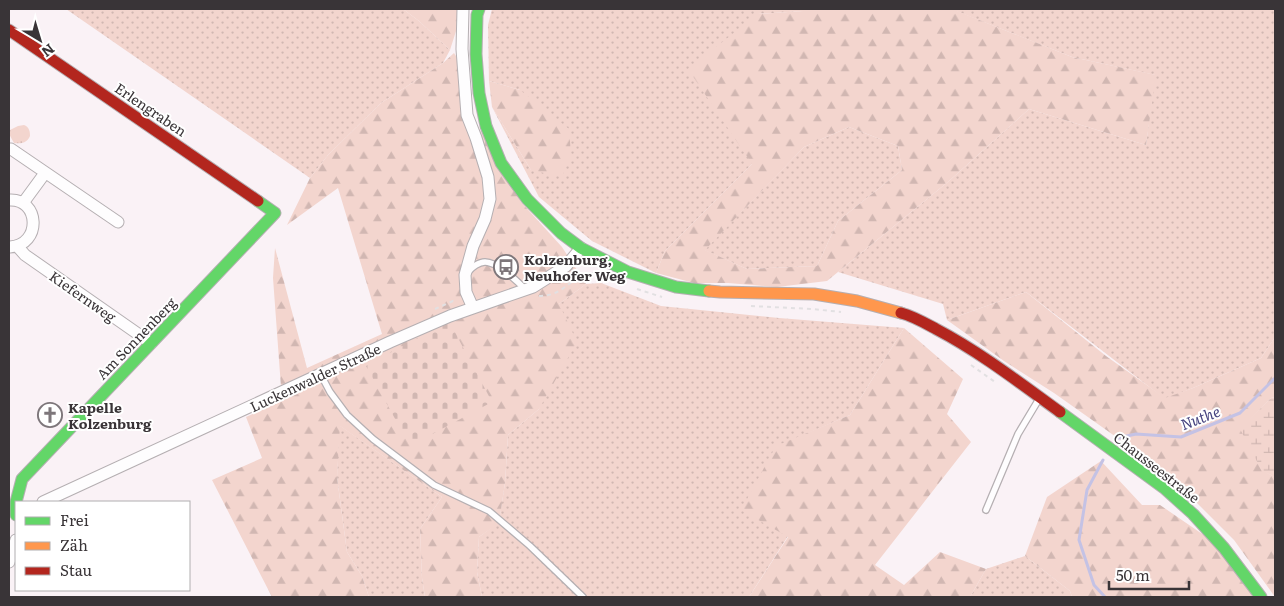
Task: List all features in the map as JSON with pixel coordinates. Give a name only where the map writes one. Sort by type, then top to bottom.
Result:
[{"type":"main road","name":"Chausseestraße","points":[[479,9],[477,15],[476,54],[479,93],[486,126],[501,163],[527,200],[560,233],[581,248],[628,272],[676,286],[720,292],[814,294],[857,300],[921,320],[984,357],[1164,488],[1194,514],[1224,548],[1261,597]]},
{"type":"main road","name":"Erlengraben","points":[[9,30],[276,213]]},
{"type":"main road","name":"Am Sonnenberg","points":[[16,501],[22,479],[276,213]]},
{"type":"street","points":[[463,9],[462,49],[467,115],[488,177],[490,199],[486,220],[473,246],[465,275],[466,292],[473,308]]},
{"type":"street","points":[[11,149],[118,222]]},
{"type":"street","points":[[9,200],[23,203],[45,173]]},
{"type":"street","name":"Kiefernweg","points":[[13,246],[26,241],[33,229],[34,221],[30,211],[23,203]]},
{"type":"street","name":"Kiefernweg","points":[[13,246],[152,343]]},
{"type":"street","name":"Luckenwalder Straße","points":[[45,501],[390,342],[473,308],[526,290],[566,266],[581,248]]},
{"type":"street","points":[[9,562],[15,543]]},
{"type":"lane","points":[[465,275],[472,267],[486,262],[503,270],[526,290]]},
{"type":"lane","points":[[320,375],[347,416],[373,439],[434,485],[489,511],[530,546],[582,597]]},
{"type":"lane","points":[[986,510],[1018,434],[1040,398]]},
{"type":"green space","points":[[66,9],[403,9],[450,50],[443,63],[381,103],[328,155],[310,178]]},
{"type":"green space","points":[[403,9],[463,9],[450,50],[419,21]]},
{"type":"green space","points":[[492,9],[804,9],[804,11],[758,14],[752,164],[665,251],[656,273],[592,241],[539,197],[492,107],[531,170],[520,90],[489,81],[488,25]]},
{"type":"green space","points":[[804,9],[958,9],[957,11],[1072,57],[1156,75],[1146,145],[1029,109],[949,181],[827,281],[777,287],[728,283],[694,283],[656,273],[665,251],[752,164],[688,69],[758,14],[803,11]],"holes":[[[849,127],[898,146],[902,170],[838,221],[817,266],[747,269],[705,250],[804,147]]]},
{"type":"green space","points":[[958,9],[1275,9],[1275,337],[1261,358],[1165,399],[1026,292],[947,320],[943,304],[838,272],[949,181],[1029,109],[1146,145],[1155,75],[1072,57],[956,11]]},
{"type":"green space","points":[[454,53],[463,67],[463,100],[521,202],[562,247],[586,284],[559,304],[577,342],[539,409],[508,435],[505,483],[499,523],[479,537],[477,572],[482,597],[425,597],[422,578],[420,529],[442,497],[340,426],[337,477],[347,552],[362,576],[369,597],[272,597],[212,480],[262,458],[246,417],[282,401],[273,278],[275,248],[307,368],[382,334],[338,188],[287,225],[310,178],[328,155],[381,103],[443,63]]},
{"type":"green space","points":[[489,81],[520,90],[569,129],[571,155],[562,177],[531,170],[492,107]]},
{"type":"green space","points":[[24,125],[29,131],[29,138],[24,143],[14,143],[9,134],[10,130]]},
{"type":"green space","points":[[849,127],[898,146],[902,170],[838,221],[817,266],[747,269],[704,250],[804,147]]},
{"type":"green space","points":[[601,283],[661,306],[904,328],[850,415],[776,447],[788,536],[749,597],[482,597],[477,572],[479,537],[499,522],[505,483],[508,435],[539,409],[559,304],[586,284]]},
{"type":"green space","points":[[1026,292],[1106,356],[1165,398],[1193,388],[1261,358],[1275,337],[1275,397],[1271,398],[1241,429],[1262,470],[1275,477],[1275,597],[1234,540],[1167,473],[947,320]]},
{"type":"green space","points":[[449,321],[492,402],[410,446],[366,366]]},
{"type":"green space","points":[[904,328],[963,379],[947,414],[971,442],[875,565],[904,585],[940,552],[986,569],[970,597],[749,597],[788,537],[741,510],[776,446],[850,415]]},
{"type":"green space","points":[[1275,397],[1275,477],[1262,471],[1240,429],[1271,398]]},
{"type":"green space","points":[[339,425],[442,497],[420,529],[422,578],[425,597],[369,597],[362,576],[347,552],[337,477]]},
{"type":"green space","points":[[1101,461],[1142,505],[1160,505],[1211,540],[1254,597],[1072,597],[1070,591],[1025,556],[1047,497]]},
{"type":"green space","points":[[1025,556],[1070,591],[1072,597],[970,597],[986,569]]},
{"type":"waterway","name":"Nuthe","points":[[1118,438],[1136,434],[1181,437],[1240,413],[1275,378]]},
{"type":"waterway","name":"Nuthe","points":[[1103,460],[1087,490],[1079,540],[1094,585],[1105,597]]},
{"type":"traffic: fast","points":[[479,9],[477,15],[476,54],[479,93],[486,126],[501,163],[527,199],[561,233],[581,248],[628,272],[676,287],[709,291]]},
{"type":"traffic: fast","points":[[16,501],[22,479],[275,213],[258,201]]},
{"type":"traffic: fast","points":[[1060,412],[1164,488],[1193,514],[1224,548],[1261,597]]},
{"type":"traffic: slow","points":[[709,291],[814,294],[857,301],[901,313]]},
{"type":"traffic: jam","points":[[9,30],[258,201]]},
{"type":"traffic: jam","points":[[901,313],[923,322],[952,338],[1000,368],[1060,412]]},
{"type":"place","name":"Kolzenburg, Neuhofer Weg","points":[[506,267]]},
{"type":"place","name":"Kapelle Kolzenburg","points":[[50,415]]}]
